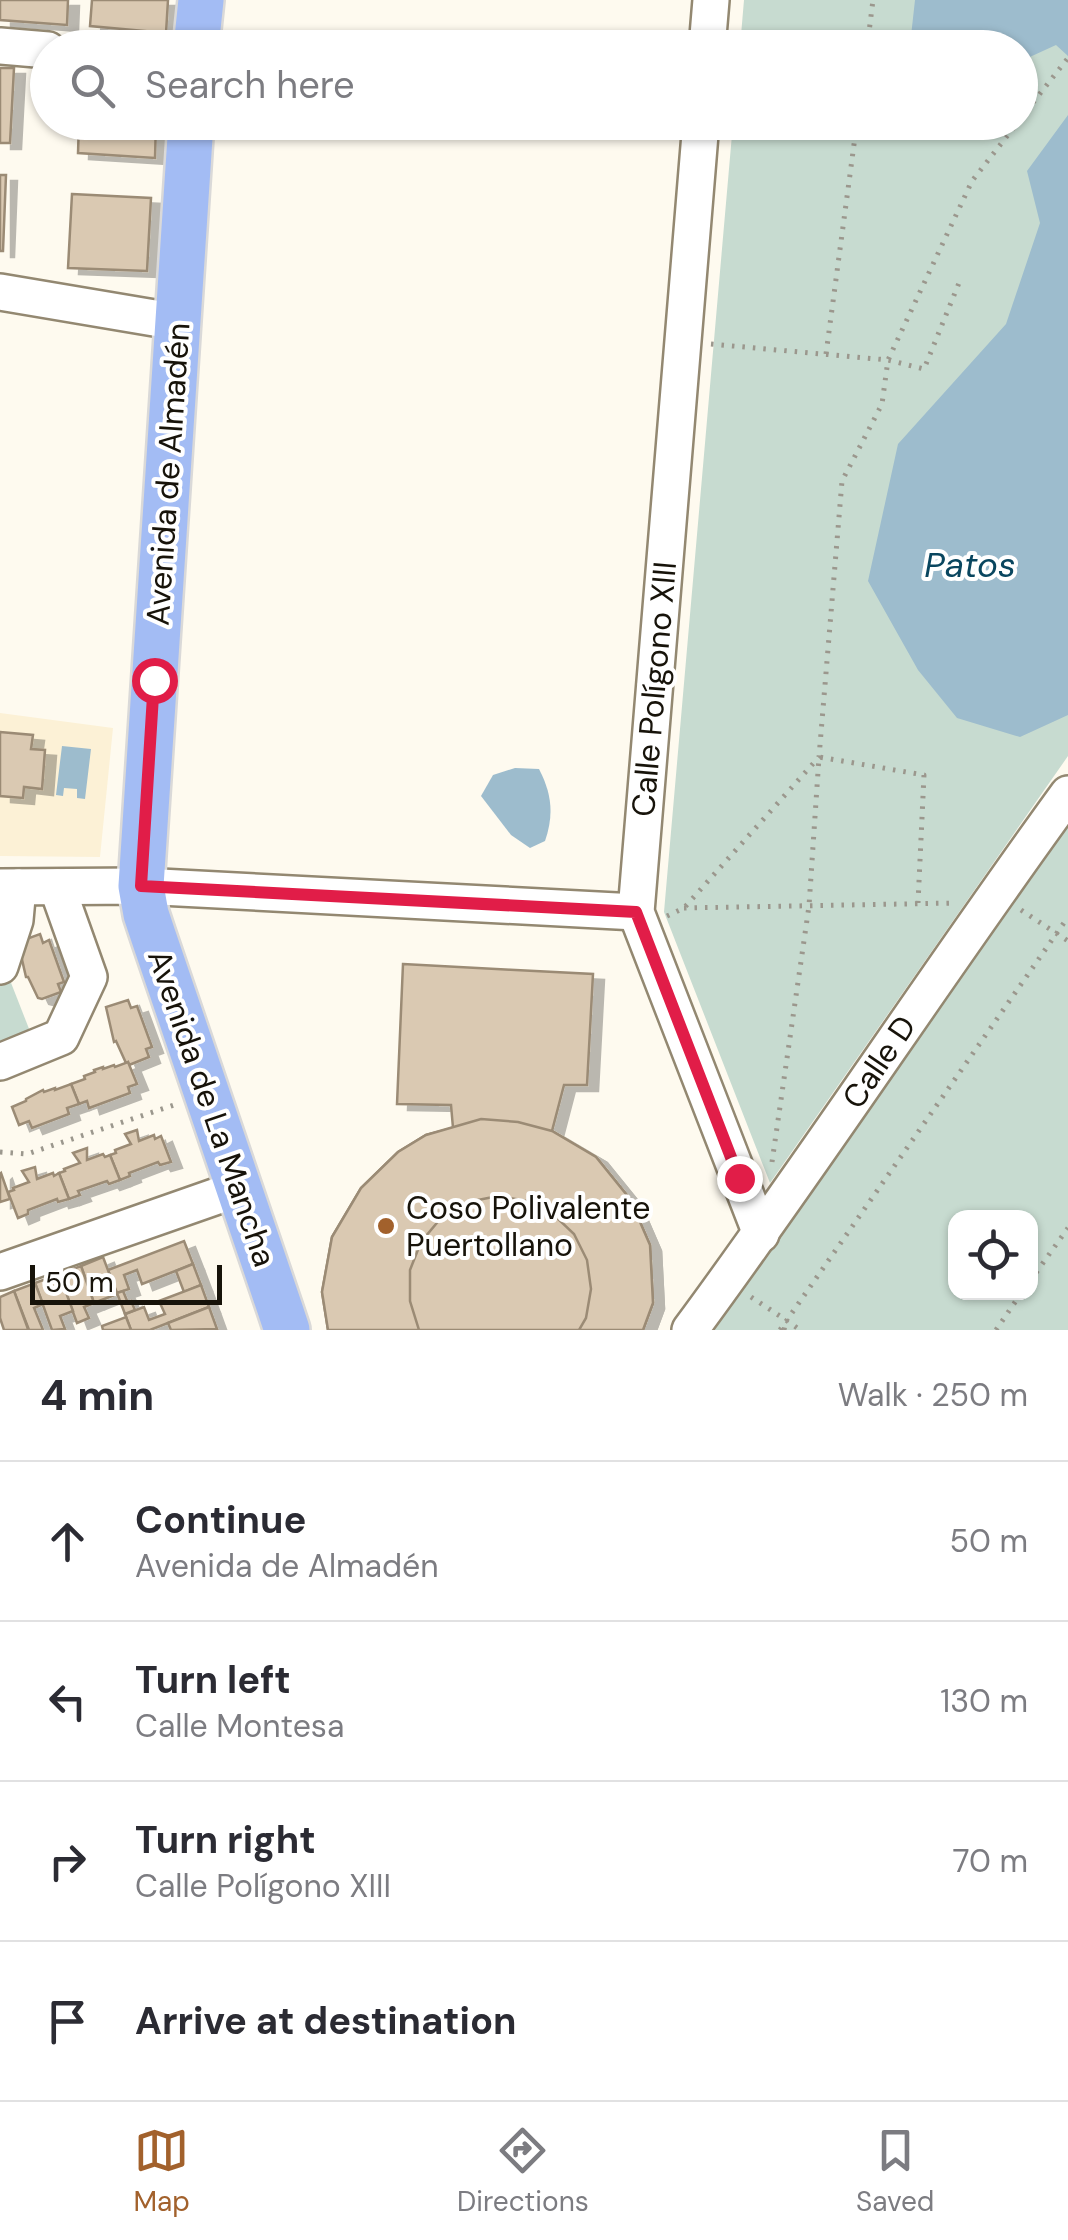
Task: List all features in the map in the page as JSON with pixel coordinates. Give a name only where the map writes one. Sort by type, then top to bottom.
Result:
[{"type":"main road","points":[[198,30],[200,0]]},
{"type":"main road","name":"Avenida de Almadén","points":[[141,886],[190,140]]},
{"type":"main road","name":"Avenida de La Mancha","points":[[141,886],[146,914],[287,1330]]},
{"type":"street","points":[[708,30],[711,0]]},
{"type":"street","points":[[0,46],[30,48]]},
{"type":"street","name":"Calle Polígono XIII","points":[[700,140],[639,920],[761,1234]]},
{"type":"street","points":[[0,292],[178,322]]},
{"type":"street","name":"Calle D","points":[[690,1330],[1068,794]]},
{"type":"street","points":[[0,966],[15,920],[9,887],[141,886],[639,920]]},
{"type":"street","points":[[0,1062],[60,1037],[84,989],[88,976],[57,887]]},
{"type":"street","points":[[0,1272],[240,1188]]},
{"type":"path","points":[[869,30],[873,0]]},
{"type":"path","points":[[1038,97],[1068,58]]},
{"type":"path","points":[[826,354],[855,140]]},
{"type":"path","points":[[770,1176],[809,906],[842,481],[882,404],[888,360],[972,181],[1004,140]]},
{"type":"path","points":[[683,342],[888,360],[924,369],[960,283]]},
{"type":"path","points":[[819,758],[924,775],[918,904]]},
{"type":"path","points":[[684,908],[819,758]]},
{"type":"path","points":[[639,920],[684,908],[989,902],[1012,904],[1068,941]]},
{"type":"path","points":[[782,1330],[1068,917]]},
{"type":"path","points":[[0,1152],[27,1154],[206,1095]]},
{"type":"path","points":[[1038,1270],[1068,1228]]},
{"type":"path","points":[[726,1280],[800,1330]]},
{"type":"path","points":[[996,1330],[1017,1300]]},
{"type":"shaded area","points":[[0,713],[113,728],[100,857],[0,856]]},
{"type":"green space","points":[[744,0],[1068,0],[1068,756],[770,1183],[664,912],[732,140],[1038,140],[1038,30],[741,30]]},
{"type":"green space","points":[[1068,825],[1068,1330],[713,1330]]},
{"type":"green space","points":[[6,970],[33,1039],[0,1051],[0,972]]},
{"type":"water","points":[[915,0],[1068,0],[1068,56],[1056,45],[1038,53],[1038,30],[912,30]]},
{"type":"water","name":"Patos","points":[[1068,115],[1068,715],[1020,737],[957,718],[918,670],[868,581],[898,444],[1006,324],[1040,223],[1027,171]]},
{"type":"water","points":[[62,746],[91,749],[85,799],[77,798],[77,789],[64,788],[63,796],[56,795]]},
{"type":"water","points":[[515,768],[539,769],[549,796],[550,822],[545,841],[530,848],[511,835],[481,796],[493,775]]},
{"type":"building","points":[[0,0],[68,0],[67,25],[0,20]]},
{"type":"building","points":[[92,0],[168,0],[166,30],[90,26]]},
{"type":"building","points":[[0,68],[14,68],[10,143],[0,143]]},
{"type":"building","points":[[78,140],[156,140],[155,158],[78,153]]},
{"type":"building","points":[[0,175],[6,175],[3,251],[0,251]]},
{"type":"building","points":[[72,194],[151,198],[147,271],[68,268]]},
{"type":"building","points":[[0,732],[33,735],[31,749],[45,750],[42,789],[24,787],[23,798],[0,796]]},
{"type":"building","points":[[40,934],[43,943],[49,940],[64,982],[58,984],[61,992],[42,999],[26,977],[18,942]]},
{"type":"building","points":[[403,964],[593,974],[587,1085],[564,1085],[552,1131],[596,1157],[630,1199],[650,1245],[653,1303],[643,1330],[328,1330],[322,1292],[332,1237],[361,1188],[398,1152],[426,1135],[453,1128],[451,1105],[397,1104]]},
{"type":"building","points":[[128,1000],[131,1008],[137,1006],[152,1047],[146,1049],[149,1057],[129,1065],[114,1042],[106,1007]]},
{"type":"building","points":[[128,1062],[137,1084],[128,1087],[130,1093],[89,1108],[87,1101],[79,1104],[71,1084],[85,1079],[94,1070]]},
{"type":"building","points":[[71,1084],[79,1104],[67,1108],[69,1114],[32,1128],[29,1121],[19,1125],[12,1107],[43,1090]]},
{"type":"building","name":"Coso Polivalente Puertollano","points":[[481,1119],[518,1122],[552,1131],[596,1157],[630,1199],[650,1245],[653,1303],[643,1330],[579,1330],[586,1318],[591,1289],[587,1260],[574,1234],[553,1214],[527,1201],[498,1196],[468,1202],[441,1218],[421,1242],[410,1270],[410,1301],[419,1330],[328,1330],[322,1292],[332,1237],[361,1188],[398,1152],[426,1135]]},
{"type":"building","points":[[137,1130],[139,1141],[161,1136],[171,1162],[158,1162],[120,1180],[110,1155],[131,1144],[125,1134]]},
{"type":"building","points":[[87,1148],[87,1160],[110,1155],[120,1180],[78,1191],[80,1195],[69,1199],[59,1173],[80,1163],[73,1153]]},
{"type":"building","points":[[35,1167],[37,1179],[59,1173],[69,1199],[57,1199],[18,1218],[8,1192],[29,1182],[22,1171]]},
{"type":"building","points":[[0,1174],[10,1199],[0,1202]]},
{"type":"building","points":[[184,1241],[193,1264],[142,1284],[137,1270],[124,1275],[129,1289],[117,1293],[108,1270]]},
{"type":"building","points":[[103,1257],[117,1294],[94,1303],[81,1266]]},
{"type":"building","points":[[193,1264],[201,1285],[184,1292],[176,1271]]},
{"type":"building","points":[[81,1266],[94,1303],[84,1307],[89,1318],[77,1323],[59,1274]]},
{"type":"building","points":[[59,1274],[73,1311],[60,1316],[65,1329],[52,1330],[35,1283]]},
{"type":"building","points":[[35,1283],[43,1304],[34,1308],[43,1330],[29,1330],[14,1291]]},
{"type":"building","points":[[201,1285],[209,1307],[150,1330],[131,1330],[125,1314],[144,1307],[149,1320],[165,1314],[159,1301]]},
{"type":"building","points":[[14,1291],[26,1330],[4,1330],[0,1318],[0,1297]]},
{"type":"building","points":[[123,1291],[135,1310],[125,1314],[117,1293]]},
{"type":"building","points":[[209,1307],[217,1329],[171,1330],[168,1323]]},
{"type":"building","points":[[126,1317],[131,1330],[103,1330],[102,1326]]},
{"type":"place","name":"Coso Polivalente Puertollano","points":[[386,1226]]},
{"type":"route","points":[[154,680],[141,886],[636,912],[739,1178]]}]
